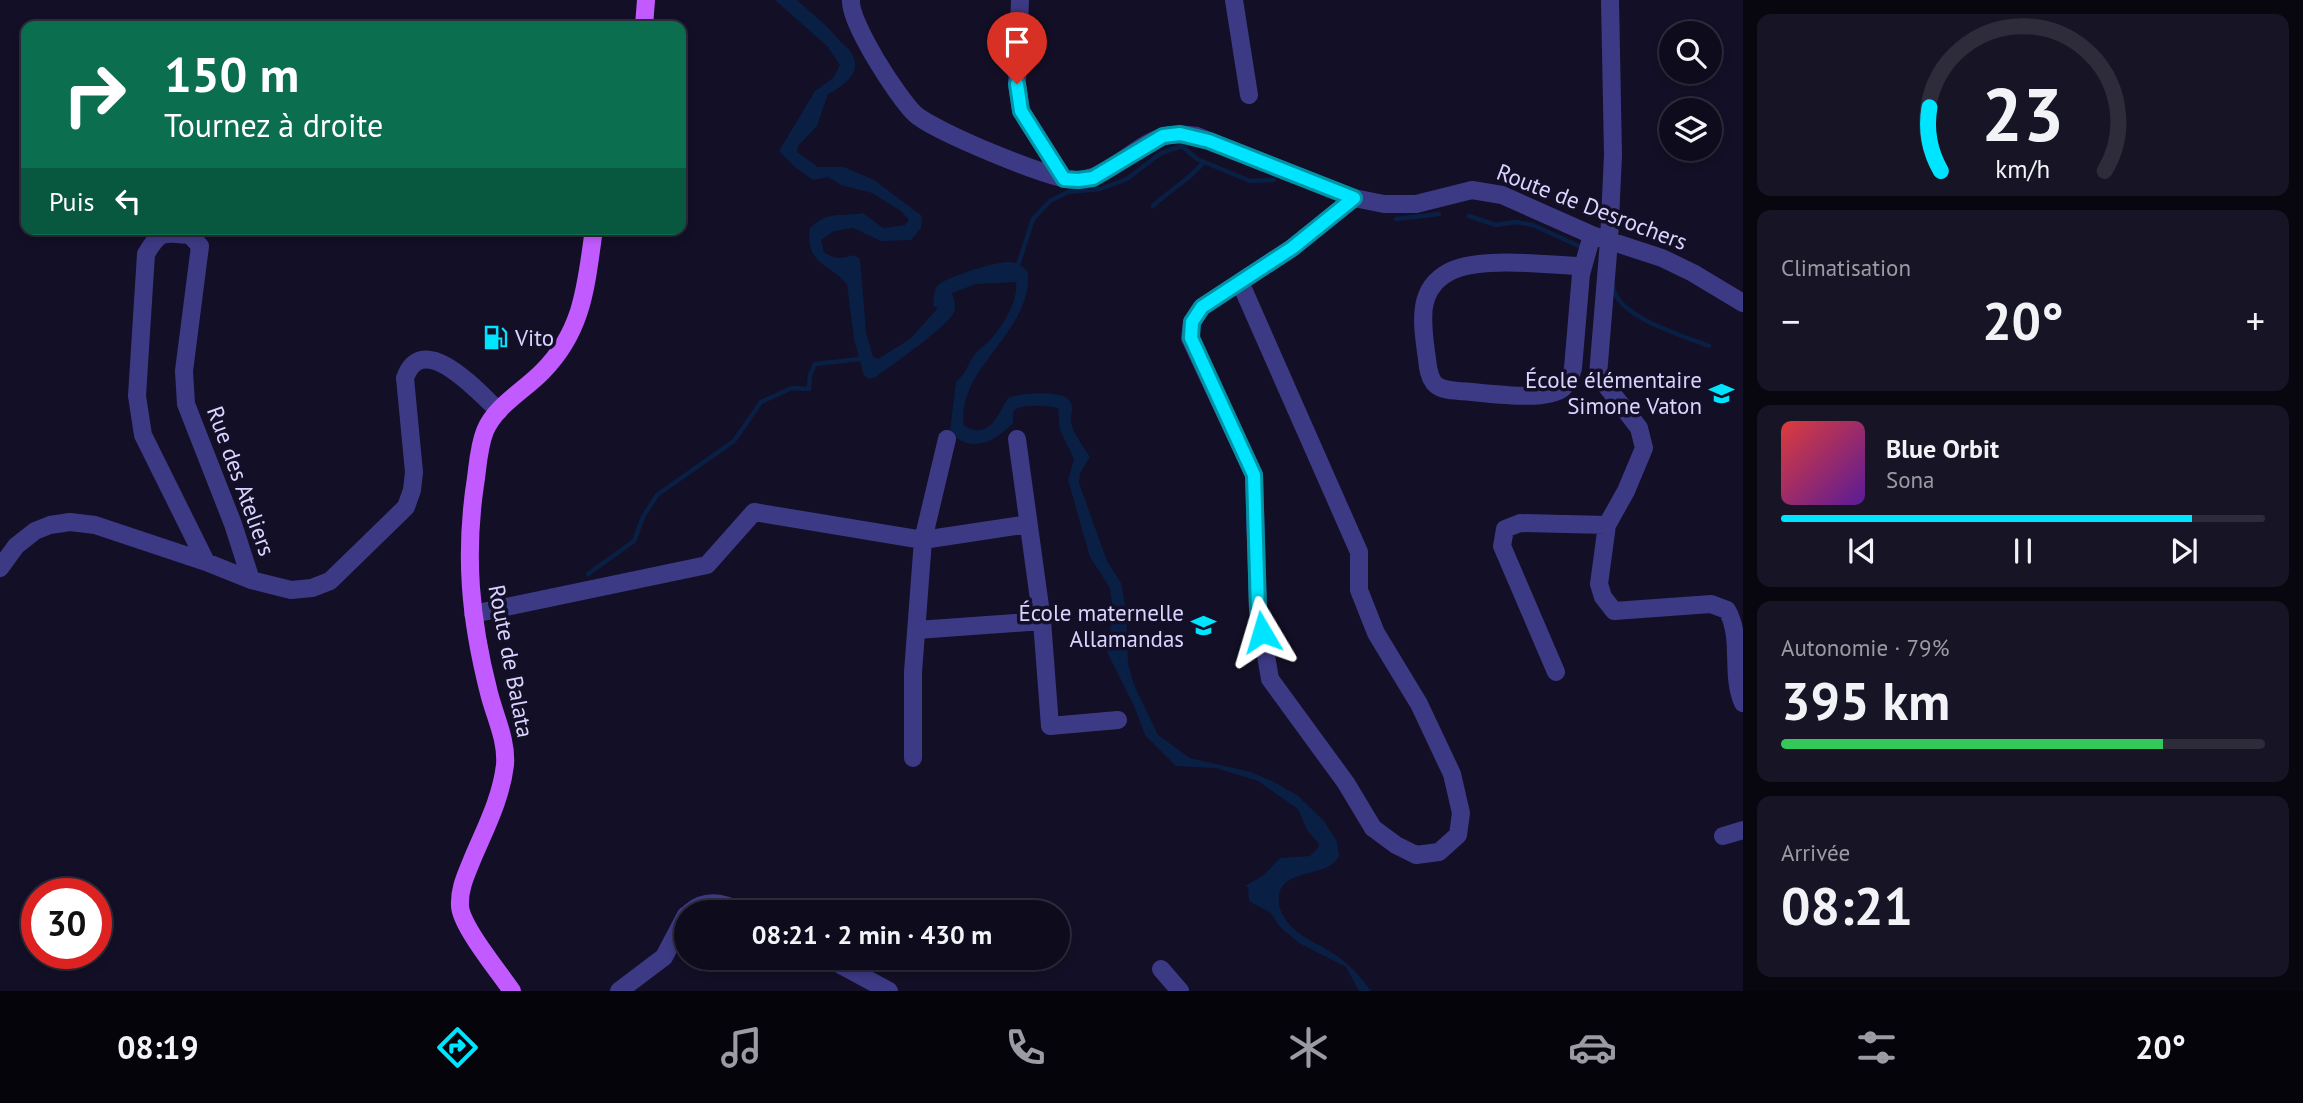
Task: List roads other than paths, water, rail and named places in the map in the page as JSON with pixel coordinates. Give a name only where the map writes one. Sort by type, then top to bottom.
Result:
[{"type":"main road","points":[[644,21],[646,0]]},
{"type":"main road","name":"Route de Balata","points":[[512,991],[467,926],[460,908],[461,887],[498,798],[505,763],[501,730],[489,695],[473,614],[468,565],[470,514],[485,430],[499,411],[543,371],[572,334],[584,295],[593,235]]},
{"type":"street","name":"Route de Desrochers","points":[[851,0],[854,20],[903,100],[917,116],[1042,173],[1064,179],[1093,178],[1163,136],[1180,134],[1209,141],[1354,198],[1384,204],[1416,204],[1472,190],[1502,195],[1592,235],[1662,258],[1743,303]]},
{"type":"street","points":[[1020,0],[1017,84],[1021,111],[1064,179]]},
{"type":"street","points":[[1234,0],[1249,95]]},
{"type":"street","points":[[1610,0],[1613,155],[1598,375],[1639,428],[1644,448],[1626,491],[1607,525],[1599,584],[1603,597],[1614,611],[1711,604],[1727,610],[1734,622],[1738,692],[1743,703]]},
{"type":"street","points":[[1240,282],[1359,552],[1360,590],[1376,632],[1393,665],[1419,704],[1452,774],[1461,813],[1458,835],[1439,852],[1416,855],[1396,845],[1373,828],[1346,783],[1269,679],[1258,609],[1254,475],[1191,338],[1192,322],[1202,307],[1240,282],[1292,248],[1354,198]]},
{"type":"street","name":"Rue des Ateliers","points":[[162,235],[155,238],[146,254],[137,396],[143,435],[206,562]]},
{"type":"street","name":"Rue des Ateliers","points":[[190,235],[201,246],[184,371],[186,404],[233,524],[251,580]]},
{"type":"street","points":[[1582,266],[1489,263],[1451,270],[1435,281],[1426,295],[1422,316],[1429,375],[1435,384],[1445,390],[1546,396],[1563,389],[1573,368],[1582,266],[1592,235]]},
{"type":"street","points":[[0,568],[16,546],[35,531],[70,522],[95,525],[251,580],[291,590],[312,588],[330,581],[406,507],[414,472],[405,377],[409,366],[419,360],[435,360],[449,367],[499,411]]},
{"type":"street","points":[[913,758],[913,672],[923,540],[947,439]]},
{"type":"street","points":[[1017,439],[1042,621],[1050,726],[1118,720]]},
{"type":"street","points":[[473,614],[707,565],[754,512],[923,540],[1028,524]]},
{"type":"street","points":[[1556,673],[1502,546],[1505,529],[1520,523],[1607,525]]},
{"type":"street","points":[[918,630],[1042,621]]},
{"type":"street","points":[[1723,836],[1743,831]]},
{"type":"street","points":[[619,991],[664,957],[674,938]]},
{"type":"street","points":[[850,970],[889,991]]},
{"type":"street","points":[[1161,970],[1180,991]]},
{"type":"water","points":[[775,0],[797,0],[848,49],[855,63],[855,69],[849,79],[828,94],[817,126],[798,146],[797,152],[818,167],[844,167],[874,180],[922,216],[921,228],[911,240],[881,241],[853,228],[834,231],[821,240],[824,252],[835,258],[854,255],[860,259],[866,332],[873,357],[878,359],[910,339],[938,308],[933,306],[934,292],[943,282],[972,270],[1003,262],[1017,264],[1028,272],[1026,294],[1019,314],[971,386],[964,405],[964,426],[973,430],[986,428],[992,424],[1008,398],[1013,396],[1049,394],[1065,397],[1071,402],[1072,427],[1090,457],[1080,473],[1079,483],[1107,561],[1121,583],[1126,611],[1128,663],[1134,685],[1158,735],[1190,758],[1251,772],[1274,782],[1297,795],[1324,821],[1337,842],[1339,856],[1326,868],[1297,877],[1282,887],[1280,907],[1284,917],[1295,930],[1342,960],[1371,991],[1359,991],[1346,967],[1299,943],[1279,926],[1271,913],[1249,901],[1248,887],[1245,886],[1264,875],[1280,858],[1310,856],[1318,848],[1319,844],[1307,830],[1298,809],[1258,781],[1216,768],[1176,766],[1145,735],[1107,652],[1113,610],[1110,588],[1090,557],[1068,480],[1074,459],[1060,430],[1058,408],[1017,408],[1013,423],[1006,430],[982,443],[965,443],[950,431],[956,382],[975,354],[992,338],[1005,319],[1015,297],[1016,282],[976,284],[952,293],[955,309],[944,324],[876,377],[869,379],[864,376],[854,339],[847,284],[814,256],[809,240],[810,228],[835,215],[863,213],[883,228],[905,225],[909,220],[901,211],[872,193],[841,185],[828,177],[813,180],[779,151],[815,91],[833,78],[840,65],[827,46]]},
{"type":"waterway","points":[[1015,269],[1033,219],[1050,201],[1068,192],[1100,189],[1127,179],[1161,153],[1182,146],[1197,159],[1250,181],[1274,180]]},
{"type":"waterway","points":[[1153,206],[1204,162]]},
{"type":"waterway","points":[[1396,219],[1439,214]]},
{"type":"waterway","points":[[1469,216],[1496,225],[1516,222],[1533,225],[1581,247]]},
{"type":"waterway","points":[[1613,286],[1617,297],[1638,316],[1668,331],[1709,346]]},
{"type":"waterway","points":[[588,574],[634,541],[643,517],[657,495],[734,441],[761,402],[792,388],[809,389],[810,375],[815,364],[860,359],[862,354]]},
{"type":"place","name":"Vito","points":[[495,338]]},
{"type":"place","name":"École élémentaire Simone Vaton","points":[[1722,393]]},
{"type":"place","name":"École maternelle Allamandas","points":[[1204,626]]}]
